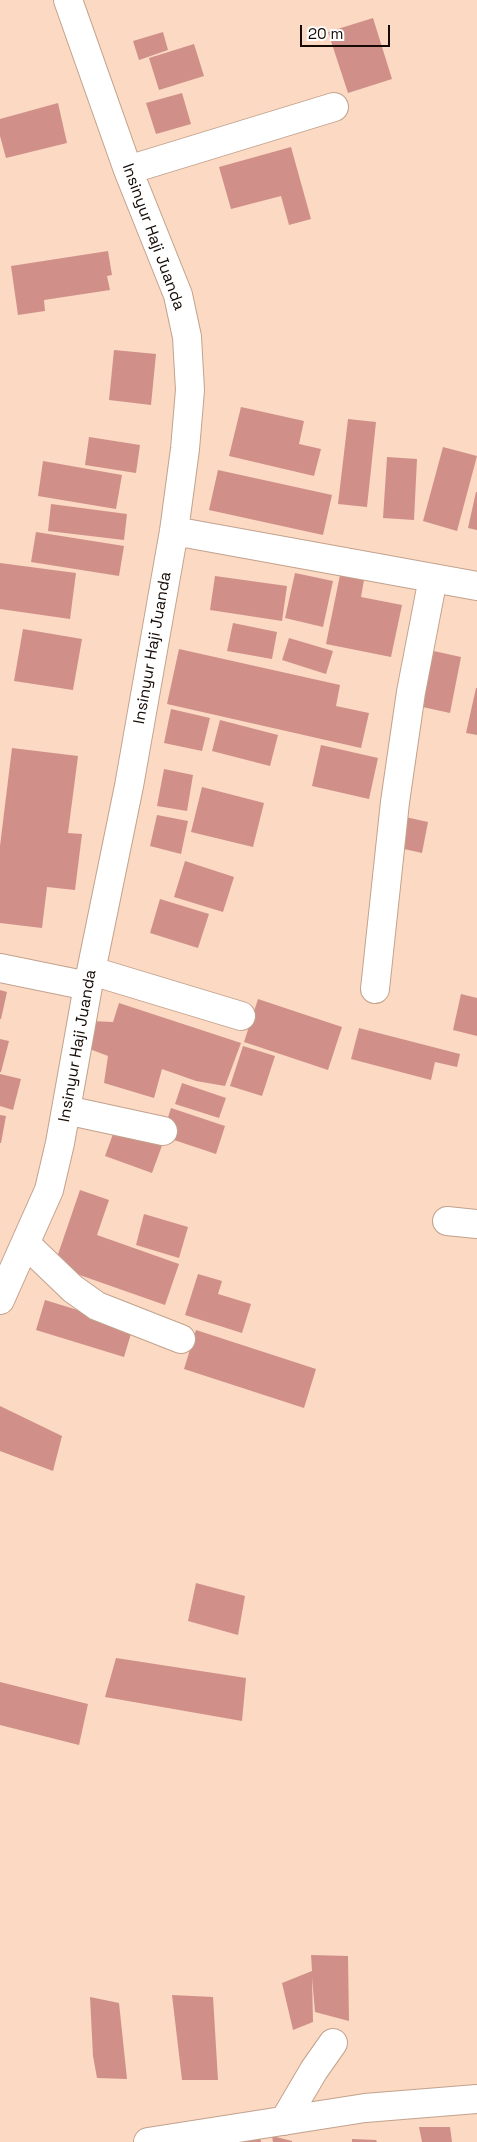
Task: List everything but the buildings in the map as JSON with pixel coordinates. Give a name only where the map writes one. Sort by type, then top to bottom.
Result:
[{"type":"street","name":"Insinyur Haji Juanda","points":[[0,1300],[49,1190],[66,1110],[129,786],[174,531],[185,449],[190,390],[187,337],[178,295],[128,170],[68,0]]},
{"type":"street","points":[[128,170],[334,107]]},
{"type":"street","points":[[174,531],[477,586]]},
{"type":"street","points":[[375,989],[397,793],[411,692],[433,578]]},
{"type":"street","points":[[0,968],[90,979],[241,1016]]},
{"type":"street","points":[[66,1110],[163,1131]]},
{"type":"street","points":[[447,1221],[477,1224]]},
{"type":"street","points":[[26,1244],[73,1289],[98,1306],[180,1339]]},
{"type":"street","points":[[284,2121],[314,2070],[333,2044]]},
{"type":"street","points":[[148,2142],[365,2108],[477,2099]]}]
